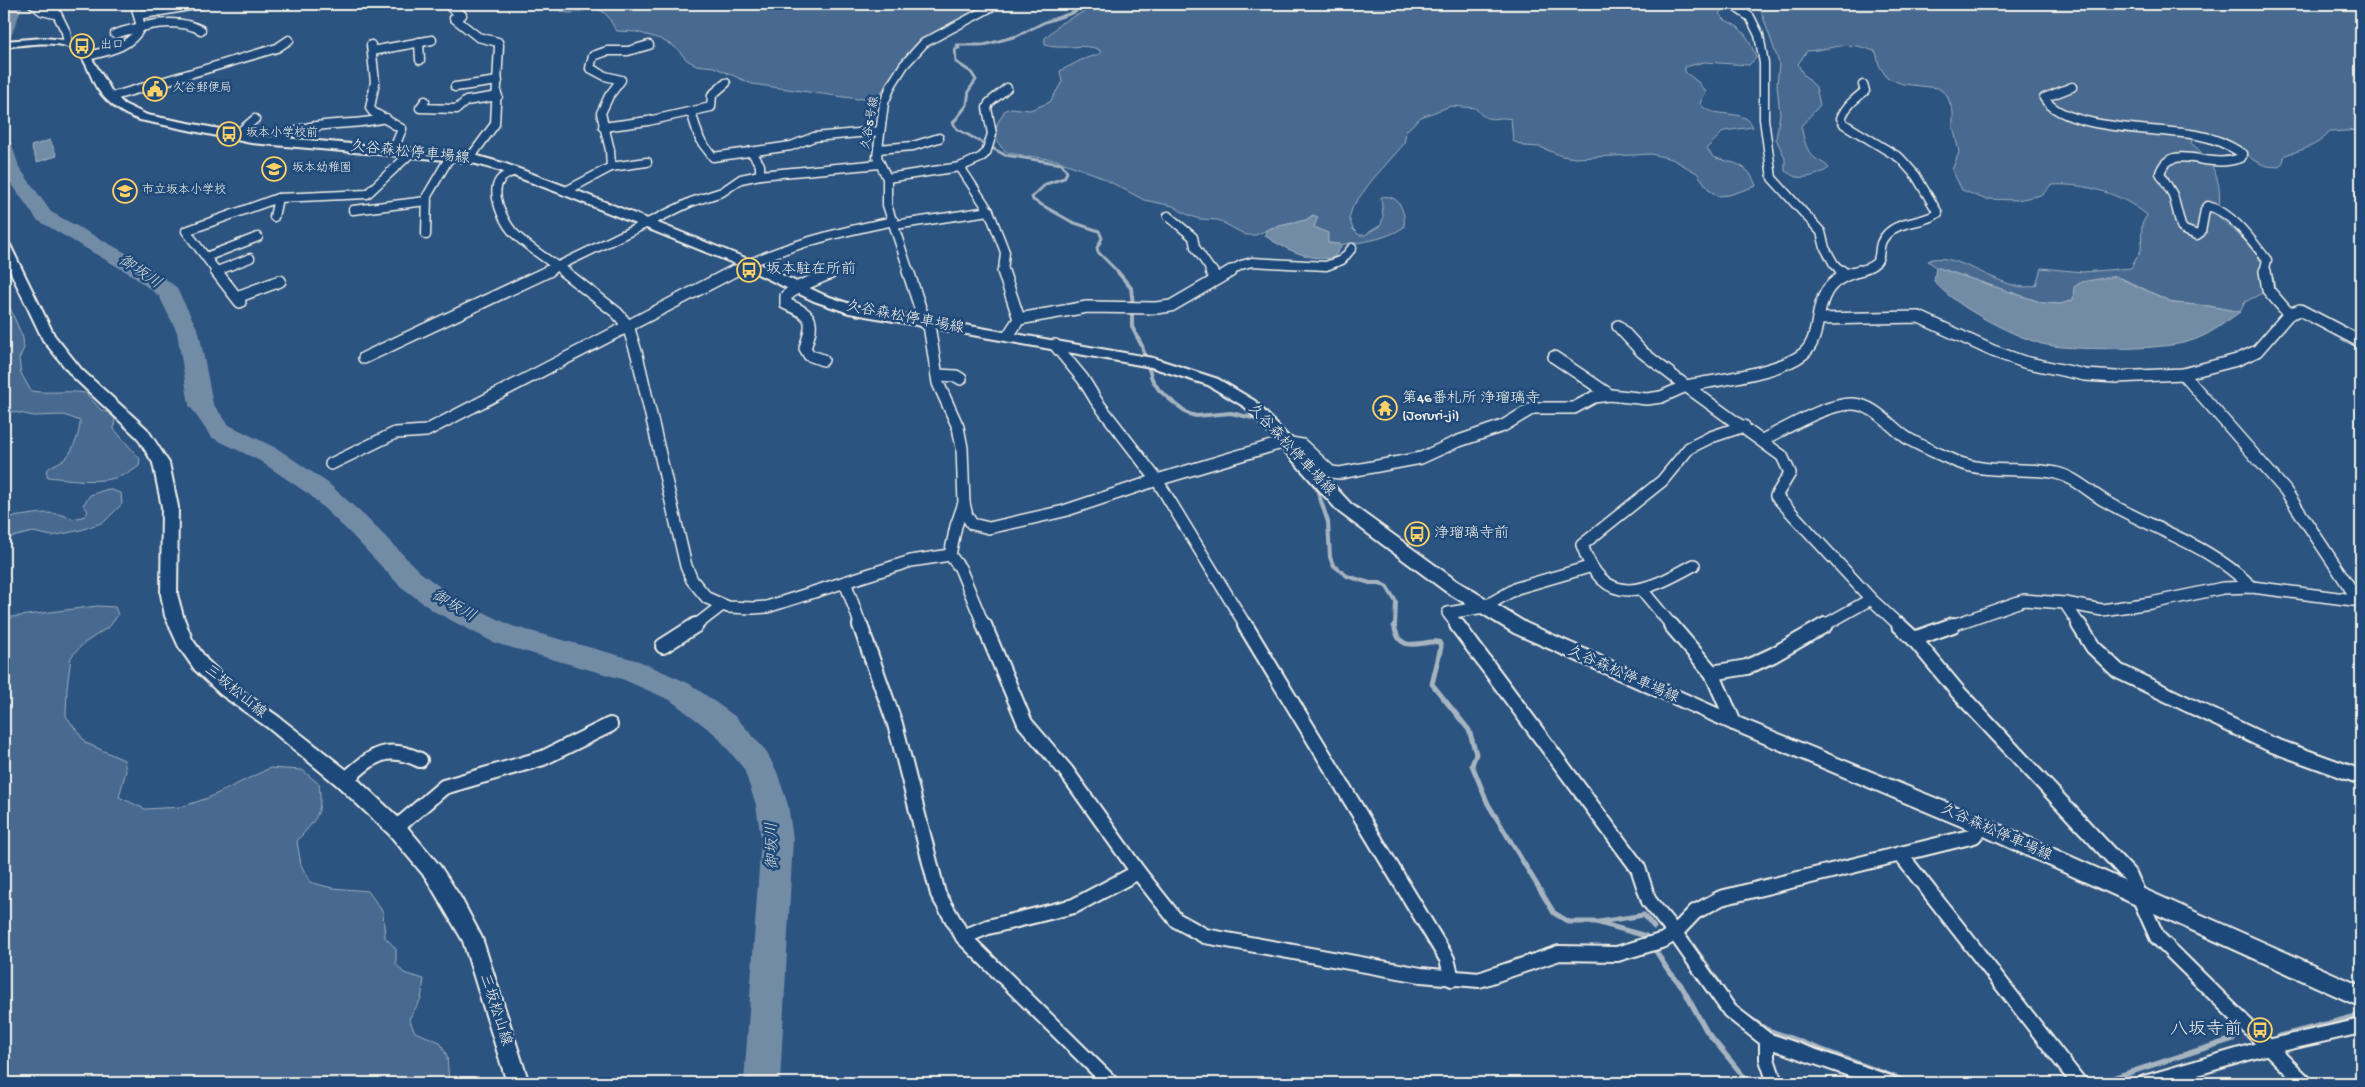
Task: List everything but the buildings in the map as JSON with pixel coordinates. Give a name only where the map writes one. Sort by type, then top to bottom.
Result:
[{"type":"main road","points":[[9,44],[68,43],[82,50],[87,56]]},
{"type":"main road","name":"久谷森松停車場線","points":[[87,56],[99,83],[111,97],[126,112],[144,118],[235,136],[274,141],[470,158],[513,171],[649,224],[748,264],[819,298],[854,310],[1153,363],[1213,382],[1250,404],[1345,508],[1484,607],[1520,628],[1568,651],[1734,723],[1982,826],[2361,997]]},
{"type":"main road","name":"三坂松山線","points":[[4,245],[48,338],[77,373],[142,433],[161,463],[170,507],[169,594],[174,616],[185,642],[200,665],[226,689],[273,722],[345,780],[396,828],[432,872],[454,905],[472,938],[518,1083]]},
{"type":"street","points":[[33,4],[42,11],[55,14]]},
{"type":"street","points":[[52,4],[55,14],[69,34],[68,43]]},
{"type":"street","points":[[87,56],[130,42],[135,38],[141,27],[135,4]]},
{"type":"street","points":[[138,15],[201,4]]},
{"type":"street","points":[[450,4],[451,8],[462,15],[454,18],[478,37],[498,42],[496,124],[470,158]]},
{"type":"street","name":"久谷5号線","points":[[937,375],[932,352],[930,324],[925,322],[887,205],[887,178],[878,157],[884,103],[892,84],[911,56],[924,43],[997,4]]},
{"type":"street","points":[[1737,4],[1737,8],[1750,17],[1759,35],[1764,63],[1764,118],[1772,178],[1821,232],[1824,248],[1834,264],[1844,274]]},
{"type":"street","points":[[115,34],[141,27],[181,24],[191,25],[201,30]]},
{"type":"street","points":[[111,97],[277,48],[289,40]]},
{"type":"street","points":[[393,151],[402,129],[373,112],[370,108],[375,82],[371,48],[432,40]]},
{"type":"street","points":[[420,42],[420,60]]},
{"type":"street","points":[[611,167],[610,150],[601,118],[604,104],[621,80],[604,76],[590,68],[593,56],[607,52],[628,51],[649,45]]},
{"type":"street","points":[[454,87],[498,81]]},
{"type":"street","points":[[603,127],[648,121],[711,107],[712,96],[726,83]]},
{"type":"street","points":[[960,379],[956,376],[937,375],[948,408],[958,427],[962,448],[964,503],[967,516],[972,524],[989,528],[1064,511],[1156,480],[1286,442],[1302,445],[1331,472],[1340,473],[1421,458],[1456,442],[1504,426],[1533,408],[1574,408],[1594,397],[1610,395],[1647,399],[1661,397],[1686,386],[1756,372],[1803,356],[1809,349],[1822,300],[1844,274],[1873,265],[1878,261],[1883,239],[1895,228],[1910,221],[1932,217],[1938,213],[1904,161],[1843,121],[1842,115],[1849,103],[1865,91],[1863,85]]},
{"type":"street","points":[[2072,87],[2044,98],[2047,103],[2086,121],[2118,128],[2164,130],[2201,136],[2243,154],[2241,158],[2235,160],[2220,161],[2192,156],[2179,156],[2166,164],[2160,173],[2173,195],[2181,226],[2184,230],[2197,235],[2201,232],[2205,210],[2208,206],[2213,206],[2222,210],[2261,252],[2267,260],[2263,270],[2264,285],[2289,314]]},
{"type":"street","points":[[887,178],[960,167],[983,157],[989,147],[992,121],[987,108],[989,103],[1008,88]]},
{"type":"street","points":[[426,101],[420,108],[457,109],[466,101],[498,96]]},
{"type":"street","points":[[691,112],[700,140],[713,158],[792,146],[814,137],[880,131]]},
{"type":"street","points":[[274,141],[286,132],[323,120],[366,124],[386,118]]},
{"type":"street","points":[[235,136],[255,119]]},
{"type":"street","points":[[878,149],[913,146],[939,138]]},
{"type":"street","points":[[751,151],[760,165],[760,175]]},
{"type":"street","points":[[280,281],[238,299],[186,231],[278,198],[366,194],[412,152]]},
{"type":"street","points":[[426,235],[427,196],[451,155]]},
{"type":"street","points":[[566,192],[611,167],[647,162]]},
{"type":"street","points":[[364,358],[559,267],[691,202],[722,192],[741,180],[760,175],[880,164]]},
{"type":"street","points":[[960,167],[989,211],[1005,252],[1003,274],[1019,319]]},
{"type":"street","points":[[513,171],[500,179],[497,186],[498,202],[503,219],[513,232],[618,313],[628,326],[637,356],[686,566],[699,593],[721,606],[748,610],[768,607],[911,562],[950,555]]},
{"type":"street","points":[[274,217],[278,198]]},
{"type":"street","points":[[353,210],[426,201]]},
{"type":"street","points":[[331,464],[395,433],[426,430],[748,264],[830,234],[894,223],[989,211]]},
{"type":"street","points":[[1168,216],[1193,237],[1195,247],[1216,279]]},
{"type":"street","points":[[206,257],[258,237]]},
{"type":"street","points":[[1008,336],[1019,319],[1074,308],[1110,306],[1162,308],[1171,306],[1241,265],[1252,262],[1326,266],[1342,260],[1352,248]]},
{"type":"street","points":[[217,271],[250,258]]},
{"type":"street","points":[[824,360],[809,355],[805,348],[812,320],[801,310],[786,304],[786,296],[798,287],[832,273]]},
{"type":"street","points":[[1818,319],[1919,317],[1993,351],[2054,370],[2116,377],[2183,374],[2220,366],[2257,351],[2289,314],[2300,310],[2361,342]]},
{"type":"street","points":[[1618,326],[1642,352],[1782,456],[1790,473],[1776,496],[1786,509],[1871,599],[1914,639],[1958,692],[2130,876],[2157,937],[2305,1083]]},
{"type":"street","points":[[1055,345],[1083,379],[1097,402],[1156,480],[1447,959],[1452,978]]},
{"type":"street","points":[[1554,357],[1574,372],[1598,383],[1610,395]]},
{"type":"street","points":[[2183,374],[2285,490],[2360,601]]},
{"type":"street","points":[[1762,440],[1836,407],[1850,404],[1862,405],[1879,414],[1916,442],[1961,463],[1974,467],[2026,469],[2068,476],[2106,502],[2205,549],[2232,568],[2252,588]]},
{"type":"street","points":[[1694,565],[1643,591],[1630,592],[1614,587],[1597,576],[1589,567],[1582,545],[1662,481],[1689,448],[1711,437],[1744,426]]},
{"type":"street","points":[[964,503],[956,526],[950,555],[960,568],[1025,723],[1066,770],[1138,872],[1176,920],[1205,936],[1452,978],[1479,980],[1559,953],[1617,954],[1664,940],[1675,933],[1695,912],[1721,898],[1974,836],[1982,826]]},
{"type":"street","points":[[1589,567],[1516,588],[1484,607],[1448,613],[1638,868],[1649,901],[1675,933],[1730,1011],[1767,1040],[1890,1083]]},
{"type":"street","points":[[845,582],[895,724],[938,894],[963,937],[1111,1083]]},
{"type":"street","points":[[1914,639],[2024,600],[2064,603],[2102,610],[2151,603],[2223,588],[2252,588],[2360,601]]},
{"type":"street","points":[[1643,591],[1666,618],[1683,643],[1712,673],[1734,723]]},
{"type":"street","points":[[1712,673],[1746,667],[1773,655],[1871,599]]},
{"type":"street","points":[[2064,603],[2093,647],[2118,671],[2270,744],[2361,777]]},
{"type":"street","points":[[663,646],[691,629],[721,606]]},
{"type":"street","points":[[396,828],[444,787],[542,758],[610,725]]},
{"type":"street","points":[[345,780],[370,758],[385,751],[406,752],[420,760]]},
{"type":"street","points":[[1900,854],[2079,1083]]},
{"type":"street","points":[[963,937],[988,927],[1074,906],[1138,872]]},
{"type":"street","points":[[2145,1083],[2268,1048],[2361,1026]]},
{"type":"street","points":[[1767,1040],[1767,1058],[1775,1083]]},
{"type":"shaded area","points":[[547,4],[995,4],[917,43],[896,69],[879,96],[858,99],[752,84],[714,67],[696,65],[687,60],[675,47],[660,39],[637,32],[617,31],[608,16],[599,10],[590,9],[566,13]]},
{"type":"shaded area","points":[[1093,4],[1693,4],[1720,6],[1724,9],[1719,13],[1721,16],[1738,27],[1744,34],[1756,58],[1749,65],[1704,62],[1685,67],[1685,72],[1698,82],[1706,92],[1700,103],[1705,108],[1719,113],[1743,117],[1753,127],[1724,131],[1707,148],[1713,157],[1744,168],[1753,178],[1756,186],[1729,195],[1718,196],[1710,191],[1697,173],[1672,159],[1651,154],[1576,158],[1562,156],[1540,147],[1524,146],[1513,141],[1511,119],[1492,119],[1485,117],[1475,108],[1451,106],[1421,117],[1406,131],[1404,144],[1372,180],[1353,206],[1349,218],[1353,229],[1359,235],[1365,235],[1381,225],[1383,216],[1381,197],[1387,197],[1397,201],[1400,205],[1404,215],[1404,227],[1379,238],[1333,245],[1328,243],[1323,231],[1314,227],[1313,215],[1306,220],[1271,228],[1256,235],[1246,235],[1218,220],[1199,219],[1173,206],[1144,200],[1097,175],[1056,160],[1008,153],[1001,147],[995,136],[997,124],[1005,110],[1011,108],[1030,110],[1050,102],[1062,82],[1060,71],[1081,60],[1100,54],[1100,50],[1094,48],[1080,46],[1052,47],[1045,45],[1045,38],[1061,23],[1089,9]]},
{"type":"shaded area","points":[[1751,4],[2361,4],[2361,130],[2330,132],[2315,144],[2285,155],[2279,167],[2266,166],[2253,160],[2241,148],[2196,131],[2191,143],[2207,159],[2219,185],[2218,216],[2254,250],[2274,279],[2274,287],[2245,302],[2240,312],[2209,306],[2174,303],[2121,278],[2075,293],[2073,300],[2061,304],[2043,303],[1936,267],[1928,261],[1937,258],[1949,260],[2002,281],[2025,287],[2036,285],[2041,268],[2083,272],[2131,268],[2141,250],[2142,224],[2147,215],[2137,207],[2114,195],[2077,186],[2051,185],[2042,195],[2017,200],[1984,199],[1962,190],[1952,170],[1959,152],[1953,126],[1953,112],[1947,95],[1938,88],[1903,84],[1887,78],[1879,65],[1876,52],[1849,45],[1807,51],[1798,64],[1803,74],[1816,87],[1820,105],[1801,126],[1804,140],[1812,156],[1829,168],[1809,177],[1796,177],[1792,175],[1785,171],[1785,158],[1776,139],[1780,114],[1777,85],[1779,63],[1761,11]]},
{"type":"shaded area","points":[[50,140],[57,156],[37,162],[31,146]]},
{"type":"shaded area","points":[[1313,215],[1318,217],[1314,227],[1328,233],[1328,243],[1340,244],[1341,247],[1334,258],[1307,256],[1280,245],[1265,236],[1266,230],[1306,220]]},
{"type":"shaded area","points":[[1936,267],[2043,303],[2061,304],[2073,300],[2074,287],[2081,282],[2115,276],[2174,303],[2209,306],[2240,312],[2215,330],[2201,337],[2174,345],[2114,349],[2055,346],[2029,340],[1999,327],[1969,310],[1943,291],[1934,281]]},
{"type":"shaded area","points":[[4,294],[23,338],[24,348],[19,359],[21,373],[31,391],[86,393],[101,410],[115,415],[114,429],[140,459],[139,466],[129,473],[107,480],[95,481],[48,477],[46,471],[66,458],[72,450],[78,435],[80,421],[64,415],[34,416],[4,410]]},
{"type":"shaded area","points":[[108,489],[121,493],[122,504],[104,522],[81,530],[52,536],[33,532],[4,539],[4,517],[47,513],[64,515],[73,519],[85,516],[88,511],[83,505],[90,495]]},
{"type":"shaded area","points":[[97,606],[115,607],[118,615],[110,626],[83,644],[71,657],[66,716],[86,743],[124,760],[126,771],[119,797],[145,809],[181,807],[208,798],[270,768],[302,770],[319,784],[320,803],[317,816],[297,841],[301,865],[310,882],[332,888],[368,891],[383,912],[385,937],[396,949],[396,964],[404,973],[424,979],[421,999],[409,1019],[415,1032],[440,1042],[447,1056],[449,1083],[4,1083],[4,618]]},
{"type":"waterway","name":"御坂川","points":[[4,34],[15,4]]},
{"type":"waterway","points":[[1078,4],[1080,6],[1075,12],[1045,22],[1017,36],[984,45],[957,45],[959,48],[955,49],[956,62],[971,72],[976,80],[969,90],[967,105],[953,123],[957,129],[1005,155],[1062,164],[1067,172],[1064,178],[1046,184],[1032,197],[1033,200],[1072,222],[1099,231],[1102,238],[1097,248],[1098,252],[1117,271]]},
{"type":"waterway","name":"御坂川","points":[[4,146],[9,167],[44,216],[138,269],[168,292],[188,332],[201,405],[220,431],[269,455],[319,489],[359,526],[410,579],[445,605],[505,635],[629,669],[680,692],[726,726],[755,760],[762,772],[772,805],[777,839],[762,1083]]},
{"type":"waterway","points":[[1117,271],[1131,288],[1133,305]]},
{"type":"waterway","points":[[1132,310],[1132,327],[1142,346],[1152,379],[1159,390],[1173,402],[1189,414],[1196,416],[1231,413],[1261,420]]},
{"type":"waterway","points":[[1310,479],[1317,489],[1328,522],[1330,557],[1333,565],[1347,576],[1370,583],[1380,583],[1387,587],[1396,602],[1395,626]]},
{"type":"waterway","points":[[1394,625],[1397,635],[1406,643],[1439,642],[1441,647],[1432,684],[1469,730],[1476,754],[1472,765],[1488,804],[1554,913],[1569,922],[1596,922],[1646,936],[1668,970],[1681,985],[1707,1032],[1749,1083]]},
{"type":"waterway","points":[[1599,922],[1644,915],[1654,927]]},
{"type":"waterway","points":[[1689,940],[1719,983]]},
{"type":"waterway","points":[[2279,1036],[2360,1015]]},
{"type":"waterway","points":[[1748,1017],[1766,1029],[1911,1083]]},
{"type":"waterway","points":[[2097,1083],[2233,1039]]},
{"type":"place","name":"出口","points":[[82,46]]},
{"type":"place","name":"久谷郵便局","points":[[155,89]]},
{"type":"place","name":"坂本小学校前","points":[[229,134]]},
{"type":"place","name":"坂本幼稚園","points":[[274,169]]},
{"type":"place","name":"市立坂本小学校","points":[[125,191]]},
{"type":"place","name":"坂本駐在所前","points":[[749,270]]},
{"type":"place","name":"第46番札所 浄瑠璃寺 (Joruri-ji)","points":[[1385,408]]},
{"type":"place","name":"浄瑠璃寺前","points":[[1417,534]]},
{"type":"place","name":"八坂寺前","points":[[2260,1030]]}]
